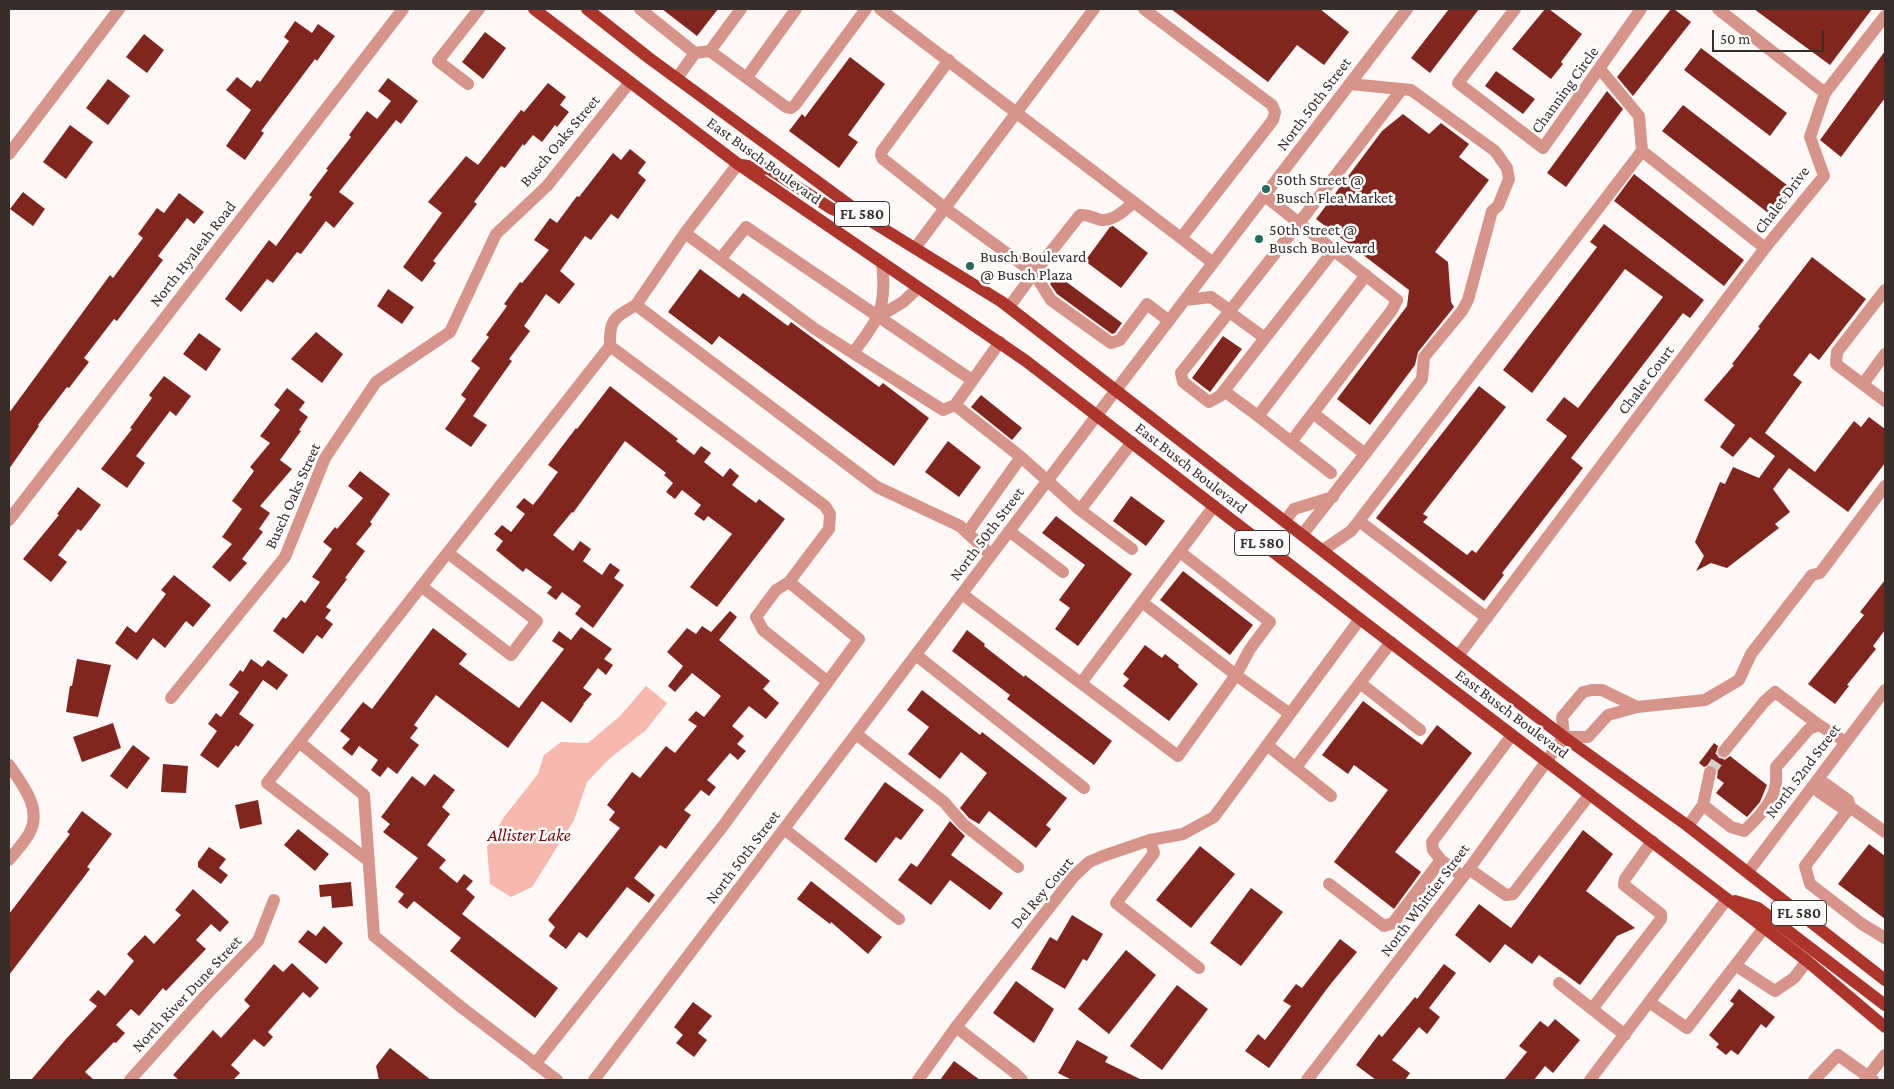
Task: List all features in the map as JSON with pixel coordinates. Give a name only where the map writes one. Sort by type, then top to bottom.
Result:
[{"type":"main road","name":"East Busch Boulevard","points":[[534,9],[738,164],[1000,342],[1097,415],[1360,619],[1728,899],[1807,961],[1885,1027]]},
{"type":"main road","name":"East Busch Boulevard","points":[[587,9],[677,78],[874,223],[1009,307],[1458,656],[1564,737],[1688,826],[1885,980]]},
{"type":"main road","points":[[738,164],[769,169],[832,209],[874,223]]},
{"type":"main road","points":[[1728,899],[1758,908],[1885,1005]]},
{"type":"street","points":[[9,154],[119,9]]},
{"type":"street","name":"North Hyaleah Road","points":[[9,520],[403,9]]},
{"type":"street","points":[[468,84],[438,61],[479,9]]},
{"type":"street","points":[[640,9],[695,52],[710,51],[786,107],[791,108],[866,9]]},
{"type":"street","points":[[710,51],[741,9]]},
{"type":"street","points":[[747,77],[796,9]]},
{"type":"street","points":[[880,9],[1213,263]]},
{"type":"street","points":[[915,248],[1094,9]]},
{"type":"street","points":[[1144,9],[1272,106],[1275,112],[1273,120],[1181,238]]},
{"type":"street","name":"North 50th Street","points":[[594,1080],[1407,9]]},
{"type":"street","name":"Channing Circle","points":[[1515,9],[1458,83],[1543,148],[1600,70],[1641,9]]},
{"type":"street","points":[[1718,9],[1825,93]]},
{"type":"street","name":"Chalet Drive","points":[[1766,248],[1824,176],[1810,137],[1825,93],[1885,16]]},
{"type":"street","points":[[677,78],[695,52]]},
{"type":"street","points":[[949,60],[882,150],[881,155],[884,159],[945,208],[1034,274],[1051,300],[1111,343],[1120,340],[1147,304],[1169,321]]},
{"type":"street","points":[[1323,550],[1351,531],[1359,521],[1642,151],[1639,116],[1600,70]]},
{"type":"street","name":"Busch Oaks Street","points":[[171,698],[285,557],[325,458],[376,382],[450,332],[496,234],[547,186],[630,82]]},
{"type":"street","points":[[1302,535],[1422,379],[1424,357],[1462,311],[1468,300],[1492,212],[1498,206],[1508,180],[1507,168],[1495,151],[1411,90],[1350,84]]},
{"type":"street","points":[[1334,250],[1220,396],[1209,402],[1183,382],[1181,373],[1402,89]]},
{"type":"street","points":[[1642,151],[1766,248]]},
{"type":"street","points":[[369,861],[267,783],[610,346],[609,328],[618,316],[636,305],[685,232],[738,164]]},
{"type":"street","points":[[1265,196],[1397,300],[1392,310],[1292,442]]},
{"type":"street","points":[[1009,307],[1080,215],[1088,214],[1102,220],[1114,217],[1134,202]]},
{"type":"street","points":[[721,258],[746,227],[972,380]]},
{"type":"street","points":[[685,232],[815,329],[943,410],[955,405],[1000,342]]},
{"type":"street","name":"Chalet Court","points":[[1458,656],[1766,248]]},
{"type":"street","points":[[854,353],[878,317],[883,294],[884,278],[882,263]]},
{"type":"street","points":[[1258,416],[1366,275]]},
{"type":"street","points":[[878,317],[903,302],[918,288]]},
{"type":"street","points":[[1885,290],[1837,352],[1836,364],[1885,401]]},
{"type":"street","points":[[1185,300],[1211,297],[1265,338]]},
{"type":"street","points":[[636,305],[877,486],[960,526],[991,555]]},
{"type":"street","points":[[610,346],[825,506],[830,514],[829,529],[790,582],[776,590],[756,617],[764,630],[828,682]]},
{"type":"street","points":[[1863,384],[1885,354]]},
{"type":"street","points":[[1224,391],[1331,473]]},
{"type":"street","points":[[955,405],[1021,457],[1080,510],[1132,549]]},
{"type":"street","points":[[1313,412],[1365,454]]},
{"type":"street","points":[[1080,510],[1132,442]]},
{"type":"street","points":[[967,533],[1021,457]]},
{"type":"street","points":[[1637,707],[1602,690],[1583,692],[1562,717],[1564,737],[1588,737],[1608,715],[1637,707],[1705,700],[1739,680],[1751,654],[1812,575],[1820,573],[1885,486]]},
{"type":"street","points":[[1284,521],[1294,509],[1332,497]]},
{"type":"street","points":[[1081,683],[1214,506]]},
{"type":"street","points":[[1359,521],[1487,618]]},
{"type":"street","points":[[1009,531],[1063,572]]},
{"type":"street","points":[[962,594],[1178,756],[1236,675],[1250,649],[1270,622],[1180,552]]},
{"type":"street","points":[[421,586],[511,655],[537,621],[448,553]]},
{"type":"street","points":[[535,1064],[723,826],[859,639],[790,582]]},
{"type":"street","points":[[1142,602],[1290,714]]},
{"type":"street","name":"Del Rey Court","points":[[918,1080],[956,1027],[1074,876],[1089,862],[1150,840],[1183,834],[1214,817],[1360,619]]},
{"type":"street","points":[[1296,768],[1391,642]]},
{"type":"street","points":[[916,655],[1084,788]]},
{"type":"street","points":[[1360,683],[1420,730]]},
{"type":"street","name":"North 52nd Street","points":[[1748,872],[1817,785],[1885,690]]},
{"type":"street","points":[[1724,751],[1764,702],[1775,692],[1819,725],[1846,742]]},
{"type":"street","points":[[1703,805],[1731,827],[1744,830],[1755,821],[1772,798],[1776,787],[1776,767],[1810,729],[1819,725]]},
{"type":"street","points":[[856,734],[944,802],[963,824],[1018,867]]},
{"type":"street","points":[[1512,735],[1432,842],[1433,850],[1442,860],[1506,895],[1513,894],[1590,794]]},
{"type":"street","name":"North Whittier Street","points":[[1307,1080],[1466,873],[1564,737]]},
{"type":"street","points":[[299,742],[364,795],[374,936],[461,1007],[557,1080]]},
{"type":"street","points":[[1267,745],[1331,796]]},
{"type":"street","points":[[9,765],[26,790],[31,802],[34,818],[30,832],[9,860]]},
{"type":"street","points":[[1688,826],[1703,805],[1710,772]]},
{"type":"street","points":[[1817,785],[1820,792],[1841,807],[1850,807],[1885,832]]},
{"type":"street","points":[[1850,807],[1805,866],[1810,884],[1862,924],[1885,938]]},
{"type":"street","points":[[784,829],[900,919]]},
{"type":"street","points":[[1150,840],[1154,854],[1116,903],[1199,968]]},
{"type":"street","points":[[1592,1009],[1662,919],[1661,914],[1624,885],[1625,879],[1652,841]]},
{"type":"street","points":[[1329,884],[1384,926],[1388,926],[1393,923],[1442,860]]},
{"type":"street","points":[[1590,1080],[1728,899]]},
{"type":"street","name":"North River Dune Street","points":[[130,1080],[207,994],[258,941],[274,900]]},
{"type":"street","points":[[1649,1002],[1687,1028],[1764,928]]},
{"type":"street","points":[[1735,965],[1775,991],[1794,978],[1807,961]]},
{"type":"street","points":[[1559,983],[1625,1035]]},
{"type":"street","points":[[956,1027],[1022,1080]]},
{"type":"street","points":[[1814,1080],[1838,1055],[1869,1079],[1885,1055]]},
{"type":"water","name":"Allister Lake","points":[[646,686],[667,703],[646,730],[609,759],[587,782],[574,820],[532,887],[511,897],[490,884],[487,847],[504,817],[538,774],[544,755],[561,742],[588,743],[620,716]]},
{"type":"building","points":[[662,9],[718,9],[697,36]]},
{"type":"building","points":[[1171,9],[1320,9],[1349,32],[1324,65],[1297,45],[1268,82]]},
{"type":"building","points":[[1449,9],[1479,9],[1430,73],[1411,58]]},
{"type":"building","points":[[1545,9],[1549,9],[1582,34],[1551,79],[1512,49]]},
{"type":"building","points":[[1671,9],[1674,9],[1691,22],[1633,96],[1617,77]]},
{"type":"building","points":[[1754,9],[1872,9],[1830,65]]},
{"type":"building","points":[[295,21],[312,33],[318,24],[335,36],[317,61],[315,59],[261,131],[264,133],[245,160],[226,146],[251,110],[226,90],[237,77],[251,88],[257,80],[260,82],[289,41],[284,37]]},
{"type":"building","points":[[485,32],[506,48],[483,79],[462,62]]},
{"type":"building","points":[[144,34],[164,50],[147,73],[126,57]]},
{"type":"building","points":[[1701,48],[1787,113],[1770,136],[1684,70]]},
{"type":"building","points":[[1885,51],[1885,98],[1841,157],[1820,140]]},
{"type":"building","points":[[850,57],[885,84],[848,135],[858,142],[839,168],[789,131],[802,114],[805,117]]},
{"type":"building","points":[[1496,71],[1535,99],[1523,114],[1485,86]]},
{"type":"building","points":[[388,78],[418,101],[401,124],[396,120],[339,192],[354,203],[334,228],[326,221],[301,254],[297,252],[273,283],[267,279],[241,312],[225,299],[269,240],[276,246],[312,197],[309,195],[351,137],[349,135],[367,111],[377,119],[391,101],[378,91]]},
{"type":"building","points":[[108,79],[130,96],[108,125],[86,108]]},
{"type":"building","points":[[548,83],[566,97],[560,105],[569,112],[557,127],[555,125],[542,142],[533,135],[524,146],[523,144],[505,168],[501,166],[474,202],[477,204],[433,261],[436,263],[422,282],[403,267],[442,213],[428,202],[466,156],[478,165],[521,110],[524,112]]},
{"type":"building","points":[[1607,91],[1623,109],[1566,187],[1547,173]]},
{"type":"building","points":[[1683,105],[1796,192],[1776,219],[1662,131]]},
{"type":"building","points":[[1403,114],[1429,134],[1441,123],[1469,144],[1459,157],[1489,180],[1435,252],[1448,262],[1451,302],[1454,307],[1418,352],[1415,365],[1370,425],[1337,399],[1407,306],[1409,290],[1316,219],[1382,131]]},
{"type":"building","points":[[70,125],[93,142],[66,179],[43,162]]},
{"type":"building","points":[[630,149],[646,162],[638,173],[646,180],[618,219],[611,214],[591,240],[585,236],[560,271],[575,284],[559,304],[546,294],[524,326],[530,331],[509,359],[512,361],[473,416],[487,425],[471,447],[445,429],[466,399],[461,395],[480,368],[471,361],[489,337],[486,335],[507,306],[504,304],[520,282],[522,283],[549,250],[534,240],[550,218],[557,223],[613,153],[621,160]]},
{"type":"building","points":[[1634,174],[1744,260],[1724,286],[1614,201]]},
{"type":"building","points":[[23,192],[45,209],[33,226],[10,209]]},
{"type":"building","points":[[179,193],[204,212],[194,224],[187,218],[158,256],[163,260],[117,321],[114,319],[84,358],[89,362],[38,425],[9,469],[9,413],[110,275],[113,278],[143,238],[138,234],[157,208],[164,213]]},
{"type":"building","points":[[1604,224],[1704,300],[1690,318],[1683,313],[1571,458],[1583,468],[1502,573],[1504,575],[1484,601],[1376,518],[1479,386],[1506,407],[1423,514],[1428,517],[1423,522],[1467,555],[1472,550],[1476,553],[1567,436],[1546,420],[1564,397],[1578,408],[1663,297],[1625,269],[1532,393],[1503,370],[1597,247],[1590,242]]},
{"type":"building","points":[[1113,226],[1148,253],[1121,288],[1085,261],[1110,227]]},
{"type":"building","points":[[1812,257],[1866,299],[1819,360],[1810,353],[1793,375],[1802,382],[1765,433],[1815,472],[1854,421],[1861,427],[1869,417],[1885,429],[1885,463],[1848,512],[1789,468],[1773,489],[1790,512],[1775,524],[1779,528],[1727,568],[1711,563],[1696,571],[1704,556],[1695,542],[1720,482],[1725,484],[1733,467],[1759,478],[1775,456],[1750,437],[1733,457],[1720,447],[1735,425],[1704,400],[1734,365],[1732,364],[1760,328],[1758,327]]},
{"type":"building","points":[[700,269],[739,298],[743,293],[788,326],[791,322],[879,387],[883,383],[929,418],[894,466],[719,336],[712,345],[668,312]]},
{"type":"building","points":[[1057,275],[1122,323],[1115,333],[1112,334],[1057,294],[1050,284]]},
{"type":"building","points":[[388,289],[414,307],[402,324],[377,306]]},
{"type":"building","points":[[316,332],[343,354],[322,383],[291,359]]},
{"type":"building","points":[[199,333],[221,349],[206,371],[183,354]]},
{"type":"building","points":[[1223,336],[1242,349],[1210,392],[1192,378]]},
{"type":"building","points":[[164,376],[191,396],[176,416],[170,411],[136,456],[145,463],[127,488],[101,469],[132,429],[130,428],[152,398],[149,395]]},
{"type":"building","points":[[610,386],[678,439],[676,441],[694,455],[701,446],[711,453],[704,462],[723,477],[730,468],[739,476],[732,485],[756,503],[759,499],[785,519],[717,607],[690,587],[732,534],[708,516],[704,521],[694,514],[701,505],[682,490],[675,499],[666,492],[673,483],[664,475],[666,473],[625,441],[573,513],[553,535],[573,551],[580,541],[591,549],[583,561],[602,575],[610,563],[620,570],[614,578],[624,585],[593,628],[575,614],[581,606],[562,592],[556,600],[547,593],[552,587],[526,568],[523,572],[496,550],[503,541],[494,534],[502,525],[511,532],[525,514],[516,507],[524,498],[533,505],[541,495],[558,472],[548,465]]},
{"type":"building","points":[[287,388],[305,402],[299,410],[308,417],[299,430],[301,431],[280,460],[292,469],[260,506],[270,513],[259,529],[263,532],[242,559],[247,563],[230,582],[212,567],[232,544],[222,537],[242,509],[232,501],[254,471],[250,467],[270,443],[260,436],[280,410],[274,405]]},
{"type":"building","points":[[981,395],[1022,428],[1012,440],[971,407]]},
{"type":"building","points":[[948,441],[981,467],[959,497],[925,472]]},
{"type":"building","points":[[360,471],[390,494],[370,522],[372,524],[356,544],[365,551],[326,607],[331,610],[325,618],[333,624],[322,639],[317,635],[303,654],[273,631],[283,617],[286,619],[301,600],[305,603],[320,582],[312,577],[332,549],[323,542],[335,527],[337,529],[363,498],[348,486]]},
{"type":"building","points":[[78,487],[101,505],[81,531],[78,529],[58,555],[67,562],[51,582],[23,559],[59,515],[57,514]]},
{"type":"building","points":[[1131,496],[1165,521],[1146,546],[1113,521]]},
{"type":"building","points":[[1056,516],[1132,574],[1078,646],[1055,629],[1070,608],[1059,600],[1085,565],[1042,533]]},
{"type":"building","points":[[1183,571],[1253,625],[1230,655],[1160,600]]},
{"type":"building","points":[[174,575],[211,605],[193,627],[186,621],[165,648],[153,638],[137,660],[115,643],[127,626],[136,633],[166,594],[161,590]]},
{"type":"building","points":[[1885,580],[1885,630],[1873,646],[1876,649],[1847,685],[1849,686],[1835,704],[1808,684],[1864,615],[1860,612]]},
{"type":"building","points":[[730,611],[737,617],[719,640],[770,681],[763,689],[779,703],[766,719],[749,706],[732,726],[744,736],[737,744],[746,751],[738,760],[730,753],[707,780],[716,787],[709,796],[701,790],[684,810],[691,815],[666,849],[660,845],[634,878],[655,895],[649,903],[627,887],[587,938],[579,932],[566,949],[549,936],[555,927],[548,920],[620,828],[609,820],[615,812],[607,805],[632,772],[640,778],[666,746],[675,753],[697,726],[688,720],[696,711],[704,717],[721,696],[692,673],[675,692],[668,686],[683,666],[667,652],[687,628],[696,634],[702,626],[711,632]]},
{"type":"building","points":[[581,627],[612,649],[604,659],[613,665],[606,675],[598,668],[583,688],[592,694],[571,723],[542,701],[508,748],[436,695],[414,725],[418,728],[410,738],[419,745],[397,774],[388,767],[380,777],[371,770],[378,760],[359,746],[352,756],[342,748],[350,739],[340,731],[363,702],[372,709],[433,628],[467,654],[459,664],[519,708],[564,649],[552,641],[559,631],[571,640]]},
{"type":"building","points":[[967,630],[985,644],[984,646],[1024,677],[1025,675],[1112,741],[1094,765],[1007,699],[1010,695],[952,651]]},
{"type":"building","points":[[1145,645],[1162,658],[1165,654],[1198,684],[1169,721],[1123,686],[1129,679],[1123,674]]},
{"type":"building","points":[[77,659],[111,665],[98,717],[66,712]]},
{"type":"building","points":[[251,659],[262,667],[268,660],[288,675],[277,690],[263,680],[239,714],[254,725],[238,747],[236,745],[218,768],[200,755],[217,731],[208,724],[216,713],[221,717],[239,692],[229,685],[240,670],[243,672]]},
{"type":"building","points":[[922,690],[980,735],[982,732],[1067,798],[1046,825],[1051,829],[1036,848],[989,811],[979,824],[969,818],[960,808],[987,773],[961,752],[940,779],[908,754],[929,727],[907,710]]},
{"type":"building","points":[[1363,701],[1422,745],[1437,725],[1472,753],[1395,852],[1421,872],[1394,909],[1334,862],[1388,790],[1354,765],[1348,774],[1322,755]]},
{"type":"building","points":[[113,723],[121,748],[82,762],[73,737]]},
{"type":"building","points":[[1714,743],[1718,746],[1716,753],[1719,758],[1726,759],[1730,756],[1767,785],[1760,802],[1747,817],[1716,793],[1724,783],[1717,778],[1718,770],[1716,766],[1711,764],[1704,767],[1699,763]]},
{"type":"building","points":[[133,745],[150,758],[127,789],[110,776]]},
{"type":"building","points":[[163,764],[188,766],[186,793],[161,792]]},
{"type":"building","points":[[434,774],[455,790],[442,807],[450,814],[427,845],[446,860],[439,868],[457,883],[464,874],[473,881],[466,889],[475,897],[462,914],[558,988],[535,1018],[450,951],[461,938],[414,901],[407,909],[398,902],[404,894],[395,887],[418,858],[383,832],[390,824],[381,817],[412,776],[425,786]]},
{"type":"building","points":[[885,782],[924,810],[901,840],[896,837],[876,863],[844,839]]},
{"type":"building","points":[[258,800],[262,824],[240,829],[235,805]]},
{"type":"building","points":[[82,811],[112,834],[87,867],[90,869],[9,975],[9,914],[70,834],[67,832]]},
{"type":"building","points":[[950,821],[965,836],[951,855],[1003,893],[990,910],[950,880],[931,905],[898,880],[911,863],[917,867]]},
{"type":"building","points":[[298,829],[329,854],[315,871],[284,845]]},
{"type":"building","points":[[1583,830],[1613,854],[1586,891],[1635,928],[1617,936],[1580,985],[1539,955],[1532,964],[1505,944],[1490,963],[1455,935],[1479,904],[1511,928]]},
{"type":"building","points":[[1869,844],[1885,856],[1885,919],[1838,884]]},
{"type":"building","points":[[1200,846],[1235,874],[1191,928],[1156,900]]},
{"type":"building","points":[[209,847],[226,859],[219,868],[228,875],[221,884],[198,867],[198,862]]},
{"type":"building","points":[[811,881],[882,937],[868,954],[831,922],[830,924],[797,899]]},
{"type":"building","points":[[351,882],[353,906],[332,908],[331,896],[320,897],[319,885]]},
{"type":"building","points":[[1251,888],[1283,912],[1241,966],[1210,943]]},
{"type":"building","points":[[193,889],[229,922],[220,932],[211,924],[196,940],[206,949],[166,991],[163,988],[139,1016],[131,1009],[116,1025],[125,1033],[85,1072],[94,1080],[31,1080],[97,1006],[89,1000],[98,990],[105,996],[134,961],[127,954],[145,935],[154,944],[181,915],[175,910]]},
{"type":"building","points":[[1072,915],[1103,934],[1087,961],[1083,959],[1065,989],[1031,969],[1050,937],[1057,941]]},
{"type":"building","points":[[324,926],[343,943],[326,964],[298,942],[308,930],[316,936]]},
{"type":"building","points":[[1340,939],[1357,952],[1329,986],[1269,1068],[1245,1051],[1258,1034],[1265,1040],[1291,1006],[1283,1001],[1296,984],[1302,988]]},
{"type":"building","points":[[1126,950],[1156,975],[1109,1034],[1078,1009]]},
{"type":"building","points":[[292,963],[319,988],[310,998],[303,992],[268,1032],[273,1037],[264,1047],[254,1039],[231,1065],[240,1073],[233,1080],[179,1080],[173,1075],[213,1030],[221,1038],[250,1006],[244,1000],[274,964],[283,972]]},
{"type":"building","points":[[1444,964],[1456,973],[1429,1008],[1440,1017],[1427,1034],[1419,1027],[1392,1060],[1410,1073],[1405,1080],[1376,1080],[1356,1065],[1379,1034],[1382,1037],[1415,997],[1417,999]]},
{"type":"building","points":[[1016,981],[1054,1009],[1034,1043],[993,1013]]},
{"type":"building","points":[[1177,985],[1208,1009],[1162,1070],[1130,1046]]},
{"type":"building","points":[[1739,989],[1775,1017],[1766,1028],[1761,1024],[1738,1055],[1731,1050],[1726,1055],[1716,1047],[1719,1044],[1709,1035],[1734,1004],[1730,1001]]},
{"type":"building","points":[[693,1002],[712,1016],[698,1033],[707,1040],[694,1057],[676,1043],[683,1035],[674,1027]]},
{"type":"building","points":[[1555,1019],[1580,1040],[1553,1073],[1545,1066],[1534,1080],[1504,1080],[1527,1052],[1519,1046],[1540,1021],[1548,1027]]},
{"type":"building","points":[[1077,1040],[1108,1057],[1105,1062],[1142,1080],[1072,1080],[1058,1073]]},
{"type":"building","points":[[390,1048],[431,1080],[379,1080],[376,1066]]},
{"type":"building","points":[[954,1061],[980,1080],[940,1080]]},
{"type":"tunnel","points":[[1710,772],[1724,751]]},
{"type":"place","name":"50th Street @ Busch Flea Market","points":[[1266,189]]},
{"type":"place","name":"50th Street @ Busch Boulevard","points":[[1259,239]]},
{"type":"place","name":"Busch Boulevard @ Busch Plaza","points":[[970,266]]}]
